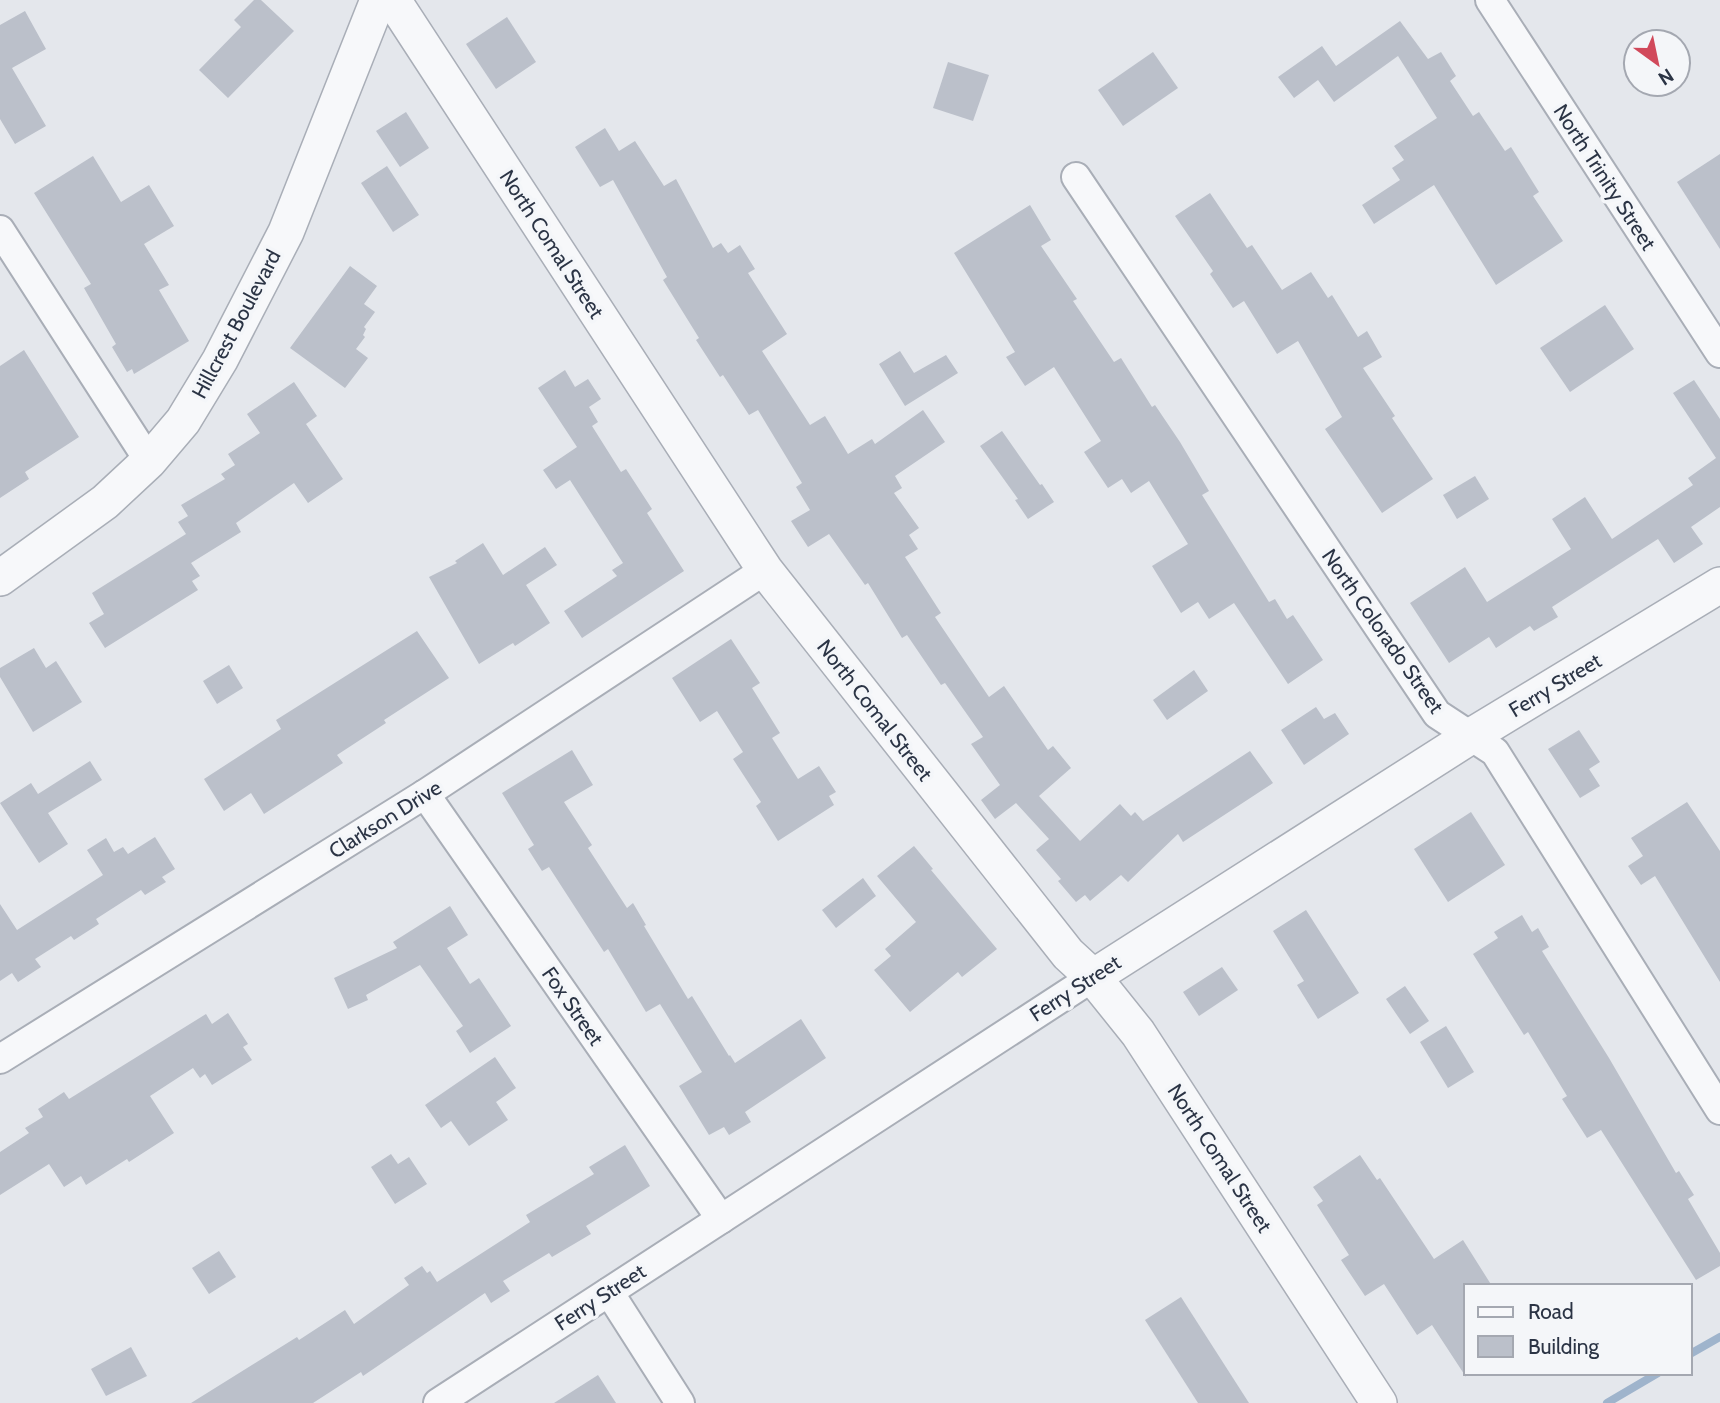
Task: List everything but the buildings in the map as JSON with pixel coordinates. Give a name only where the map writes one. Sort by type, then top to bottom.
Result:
[{"type":"street","name":"Hillcrest Boulevard","points":[[0,578],[105,502],[149,461],[183,421],[220,360],[286,232],[378,0]]},
{"type":"street","name":"North Comal Street","points":[[393,0],[765,570],[1068,954],[1093,977],[1138,1032],[1379,1403]]},
{"type":"street","name":"North Trinity Street","points":[[1490,0],[1720,353]]},
{"type":"street","name":"North Colorado Street","points":[[1076,177],[1437,714],[1495,752],[1720,1110]]},
{"type":"street","points":[[0,229],[149,461]]},
{"type":"street","name":"Clarkson Drive","points":[[0,1059],[425,794],[765,570]]},
{"type":"street","name":"Ferry Street","points":[[438,1403],[1093,977],[1471,736],[1720,585]]},
{"type":"street","name":"Fox Street","points":[[425,794],[721,1219]]},
{"type":"street","points":[[609,1292],[680,1403]]},
{"type":"waterway","points":[[1692,1353],[1720,1337]]},
{"type":"waterway","points":[[1607,1403],[1655,1375]]}]
